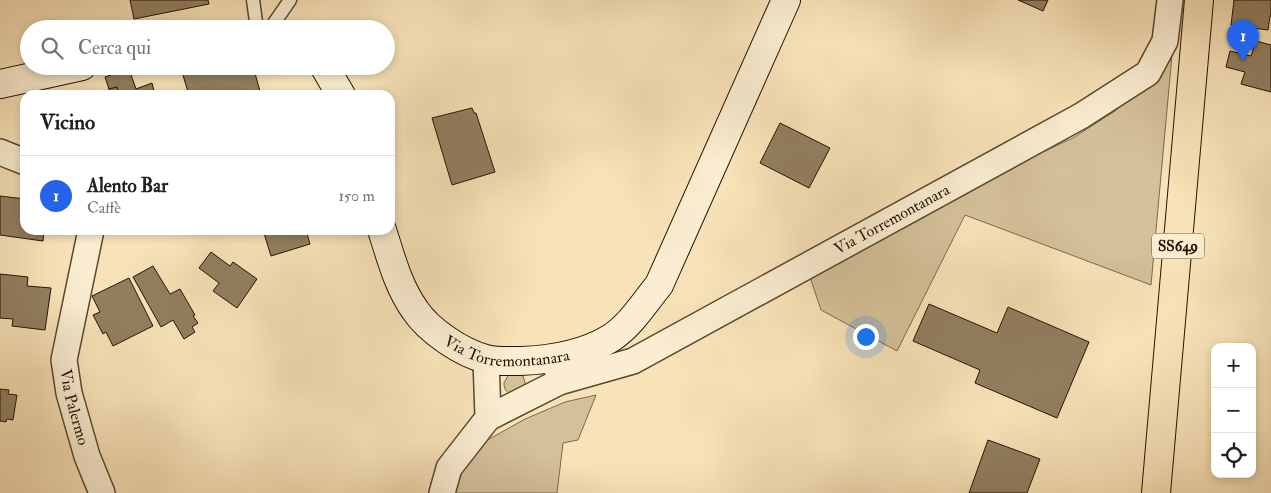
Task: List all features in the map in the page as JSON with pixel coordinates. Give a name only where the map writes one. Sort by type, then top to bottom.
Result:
[{"type":"main road","name":"SS649","points":[[1156,493],[1199,0]]},
{"type":"street","name":"Via Torremontanara","points":[[557,371],[612,337],[628,324],[659,285],[786,0]]},
{"type":"street","name":"Via Torremontanara","points":[[384,235],[398,282],[416,312],[436,332],[462,350],[486,359],[557,371],[633,361],[1081,116],[1148,73],[1165,41],[1170,0]]},
{"type":"street","points":[[0,84],[41,75]]},
{"type":"street","points":[[329,75],[338,90]]},
{"type":"street","points":[[0,152],[20,160]]},
{"type":"street","name":"Via Palermo","points":[[90,235],[64,360],[69,393],[87,456],[102,493]]},
{"type":"street","points":[[486,359],[488,418]]},
{"type":"street","points":[[442,493],[450,468],[488,418],[557,371]]},
{"type":"lane","points":[[253,0],[256,20]]},
{"type":"lane","points":[[276,20],[290,0]]},
{"type":"shaded area","points":[[1173,44],[1151,285],[965,215],[897,351],[821,310],[810,277],[1008,168],[1073,138],[1115,111],[1155,77]]},
{"type":"shaded area","points":[[509,374],[523,376],[526,386],[511,394],[508,392],[505,389],[504,383]]},
{"type":"shaded area","points":[[596,395],[578,440],[563,443],[557,493],[453,493],[460,473],[484,442],[525,419],[565,402]]},
{"type":"building","points":[[130,0],[208,0],[209,4],[134,19]]},
{"type":"building","points":[[1018,0],[1048,0],[1043,11]]},
{"type":"building","points":[[1234,0],[1271,0],[1271,16],[1268,30],[1231,25]]},
{"type":"building","points":[[1256,41],[1271,45],[1271,92],[1241,84],[1245,72],[1226,67],[1230,51],[1251,56]]},
{"type":"building","points":[[111,75],[131,75],[136,89],[152,83],[154,90],[109,90],[105,77]]},
{"type":"building","points":[[183,75],[255,75],[260,90],[187,90]]},
{"type":"building","points":[[117,87],[118,90],[109,90]]},
{"type":"building","points":[[472,108],[474,113],[476,113],[495,172],[452,185],[432,118]]},
{"type":"building","points":[[780,123],[830,148],[809,188],[760,163]]},
{"type":"building","points":[[0,196],[20,198],[20,235],[44,235],[43,241],[0,235]]},
{"type":"building","points":[[265,235],[307,235],[310,244],[271,256]]},
{"type":"building","points":[[211,252],[230,266],[233,262],[257,279],[237,308],[213,291],[219,283],[199,268]]},
{"type":"building","points":[[153,266],[170,294],[180,289],[195,315],[193,316],[198,323],[192,327],[195,332],[184,339],[173,320],[161,327],[133,277]]},
{"type":"building","points":[[0,274],[28,277],[27,286],[51,288],[45,330],[12,326],[13,319],[0,318]]},
{"type":"building","points":[[129,278],[153,326],[113,346],[106,332],[103,334],[93,315],[100,312],[92,296]]},
{"type":"building","points":[[929,304],[997,333],[1008,307],[1089,342],[1057,418],[975,383],[980,370],[913,341]]},
{"type":"building","points":[[0,389],[9,390],[8,394],[17,395],[13,420],[0,421]]},
{"type":"building","points":[[988,440],[1040,459],[1027,493],[969,493]]},
{"type":"place","name":"Alento Bar","points":[[1243,61]]}]
